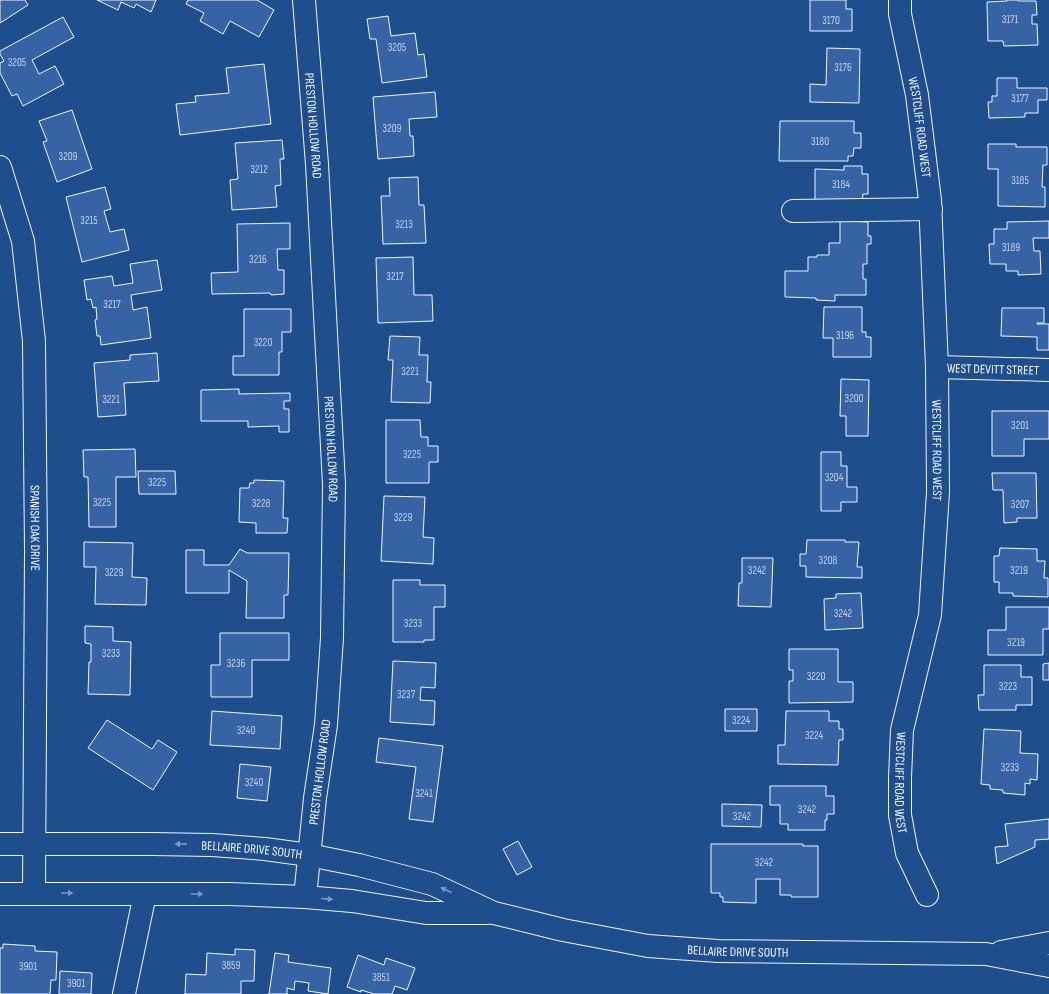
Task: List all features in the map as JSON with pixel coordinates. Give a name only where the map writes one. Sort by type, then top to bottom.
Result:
[{"type":"street","name":"PRESTON HOLLOW ROAD","points":[[304,0],[317,164],[334,484],[332,638],[326,725],[315,798],[304,897]]},
{"type":"street","name":"WESTCLIFF ROAD WEST","points":[[900,0],[900,14],[917,95],[931,209],[937,367],[938,492],[930,615],[902,730],[900,778],[900,815],[907,853],[927,895]]},
{"type":"street","name":"SPANISH OAK DRIVE","points":[[0,167],[23,241],[34,341],[36,551],[34,893]]},
{"type":"street","points":[[793,211],[931,209]]},
{"type":"street","name":"WEST DEVITT STREET","points":[[937,367],[1049,370]]},
{"type":"street","name":"BELLAIRE DRIVE SOUTH","points":[[0,844],[212,845],[264,849],[308,855],[359,865],[432,884],[494,913],[563,930],[648,946],[718,951],[986,954],[1049,943]]},
{"type":"street","name":"BELLAIRE DRIVE SOUTH","points":[[0,894],[229,894],[304,897],[352,901],[426,913],[494,913]]},
{"type":"street","points":[[124,994],[145,894]]},
{"type":"street","name":"BELLAIRE DRIVE SOUTH","points":[[986,954],[1049,966]]},
{"type":"street","name":"BELLAIRE DRIVE SOUTH","points":[[1016,960],[1049,977]]},
{"type":"building","points":[[0,0],[25,0],[28,5],[0,23]]},
{"type":"building","points":[[97,0],[156,0],[151,12],[136,4],[134,8],[121,2],[118,10]]},
{"type":"building","points":[[188,0],[257,0],[274,10],[259,37],[230,21],[223,34],[200,21],[204,13],[186,4]]},
{"type":"building","points":[[810,0],[846,0],[846,9],[852,9],[852,31],[810,31]]},
{"type":"building","points":[[1007,0],[1036,1],[1037,15],[1032,15],[1032,24],[1037,24],[1038,45],[1004,46],[1003,41],[988,41],[987,2]]},
{"type":"building","points":[[388,16],[391,36],[415,33],[418,55],[424,54],[427,77],[382,83],[376,39],[370,39],[367,19]]},
{"type":"building","points":[[63,17],[74,37],[32,60],[39,74],[55,66],[64,84],[23,106],[17,94],[12,96],[0,73],[0,63],[4,61],[0,51]]},
{"type":"building","points":[[827,48],[860,49],[859,103],[810,102],[810,84],[826,85]]},
{"type":"building","points":[[264,64],[271,124],[180,135],[176,104],[196,102],[195,96],[229,93],[226,68]]},
{"type":"building","points":[[997,78],[1017,78],[1017,88],[1047,88],[1047,100],[1038,100],[1038,113],[1025,113],[1025,117],[989,118],[988,102],[992,102],[992,96],[997,96]]},
{"type":"building","points":[[435,92],[437,117],[409,119],[410,136],[413,136],[414,156],[378,159],[373,97]]},
{"type":"building","points":[[72,110],[92,169],[57,182],[43,142],[47,141],[39,121]]},
{"type":"building","points":[[780,121],[854,121],[854,133],[861,133],[861,148],[854,148],[853,156],[848,156],[848,161],[779,161]]},
{"type":"building","points":[[282,140],[284,159],[280,159],[281,185],[275,186],[277,207],[232,210],[230,180],[238,179],[235,143]]},
{"type":"building","points":[[988,144],[1016,144],[1016,147],[1047,147],[1047,165],[1043,165],[1042,187],[1045,187],[1045,207],[998,206],[998,169],[988,169]]},
{"type":"building","points":[[844,166],[862,166],[862,174],[868,174],[868,194],[863,194],[862,204],[815,201],[815,169],[844,170]]},
{"type":"building","points":[[418,177],[419,205],[424,205],[426,243],[383,244],[381,196],[390,196],[389,178]]},
{"type":"building","points":[[105,187],[111,209],[104,211],[110,232],[124,229],[129,250],[82,262],[66,197]]},
{"type":"building","points":[[840,221],[868,222],[868,236],[871,236],[871,244],[867,244],[867,264],[863,264],[863,279],[866,279],[866,295],[835,295],[835,301],[816,300],[816,298],[785,297],[785,271],[808,271],[808,257],[829,255],[829,243],[840,243]]},
{"type":"building","points":[[1049,221],[1049,238],[1033,238],[1034,251],[1040,251],[1041,274],[1018,275],[1018,271],[1006,271],[1006,264],[990,264],[989,244],[994,244],[994,229],[1007,229],[1007,222]]},
{"type":"building","points":[[290,223],[290,249],[277,249],[278,270],[284,270],[284,294],[212,294],[211,273],[238,272],[237,224]]},
{"type":"building","points":[[413,257],[414,295],[432,295],[433,321],[378,323],[376,258]]},
{"type":"building","points":[[157,260],[162,290],[131,295],[133,310],[147,307],[151,338],[101,345],[100,336],[97,336],[95,320],[97,319],[96,307],[93,308],[91,299],[87,300],[84,280],[112,276],[114,286],[133,283],[130,264]]},
{"type":"building","points":[[824,307],[862,307],[862,332],[866,332],[866,337],[871,337],[871,357],[833,357],[833,338],[823,338]]},
{"type":"building","points":[[1002,308],[1044,308],[1044,323],[1037,324],[1049,324],[1049,350],[1037,350],[1037,337],[1001,336]]},
{"type":"building","points":[[244,309],[291,309],[291,332],[282,332],[282,352],[279,352],[279,375],[233,375],[233,356],[244,356]]},
{"type":"building","points":[[390,336],[420,337],[419,355],[428,355],[427,382],[431,382],[430,403],[391,402],[393,360],[388,360]]},
{"type":"building","points":[[157,353],[159,381],[124,383],[126,415],[98,417],[94,363],[130,360],[130,355]]},
{"type":"building","points":[[841,379],[869,380],[868,436],[846,436],[846,416],[840,416]]},
{"type":"building","points":[[239,389],[239,394],[290,393],[290,401],[284,401],[284,409],[289,409],[289,432],[279,432],[279,426],[248,427],[248,421],[201,421],[201,390]]},
{"type":"building","points":[[992,411],[1049,411],[1049,439],[1024,439],[1024,456],[992,456]]},
{"type":"building","points":[[386,420],[420,420],[421,437],[428,437],[428,446],[438,446],[438,462],[429,462],[429,483],[386,483]]},
{"type":"building","points":[[135,449],[136,477],[116,477],[116,527],[89,527],[88,477],[84,477],[83,450]]},
{"type":"building","points":[[821,452],[841,452],[841,466],[847,466],[847,487],[857,487],[857,502],[841,502],[841,511],[821,511]]},
{"type":"building","points":[[138,471],[175,471],[176,494],[139,494]]},
{"type":"building","points":[[992,473],[1036,473],[1037,518],[1017,518],[1017,522],[1004,523],[1003,490],[993,490]]},
{"type":"building","points":[[254,480],[284,481],[283,518],[288,518],[287,533],[256,533],[256,523],[239,522],[240,488],[249,488],[250,483],[254,483]]},
{"type":"building","points":[[384,496],[425,497],[423,537],[434,538],[433,564],[381,561]]},
{"type":"building","points":[[807,540],[845,540],[845,542],[859,542],[857,567],[862,567],[862,578],[806,577],[806,566],[800,566],[800,554],[806,554]]},
{"type":"building","points":[[84,542],[133,543],[132,577],[147,578],[146,605],[95,604],[96,567],[84,567]]},
{"type":"building","points":[[1000,548],[1037,549],[1037,561],[1045,561],[1044,578],[1048,578],[1048,597],[1013,596],[1013,593],[999,593],[999,582],[994,582],[994,556],[999,556]]},
{"type":"building","points":[[240,549],[247,553],[289,553],[288,595],[284,595],[284,618],[246,618],[247,581],[229,570],[229,593],[186,593],[186,550],[204,550],[204,565],[229,565]]},
{"type":"building","points":[[742,558],[773,558],[771,607],[738,606],[739,583],[742,583]]},
{"type":"building","points":[[393,580],[420,580],[420,585],[445,585],[445,607],[434,607],[434,640],[424,640],[424,642],[393,642]]},
{"type":"building","points":[[861,593],[863,628],[825,630],[824,599],[836,598],[836,594]]},
{"type":"building","points":[[1006,607],[1049,607],[1049,629],[1043,629],[1043,655],[988,655],[988,630],[1006,630]]},
{"type":"building","points":[[85,626],[113,627],[113,641],[131,642],[130,695],[88,694],[91,644],[85,643]]},
{"type":"building","points":[[220,633],[289,633],[289,660],[252,660],[252,697],[211,697],[211,665],[220,665]]},
{"type":"building","points":[[789,649],[838,649],[838,682],[853,682],[853,702],[789,703],[789,681],[793,681],[793,670],[789,670]]},
{"type":"building","points":[[393,661],[436,663],[435,688],[421,687],[420,700],[435,701],[434,725],[390,722]]},
{"type":"building","points":[[1049,663],[1049,680],[1043,680],[1043,664]]},
{"type":"building","points":[[984,665],[1021,665],[1021,677],[1032,677],[1032,705],[1016,705],[1016,710],[979,710],[978,695],[984,695]]},
{"type":"building","points":[[725,709],[757,709],[757,731],[725,731]]},
{"type":"building","points":[[212,711],[282,716],[280,749],[210,745]]},
{"type":"building","points":[[786,711],[829,711],[829,721],[839,721],[839,729],[843,729],[843,740],[839,740],[838,765],[778,764],[778,745],[785,745]]},
{"type":"building","points":[[107,720],[152,749],[158,740],[177,752],[153,790],[88,748]]},
{"type":"building","points":[[984,729],[1021,731],[1020,753],[1038,754],[1037,780],[1030,779],[1030,784],[1025,783],[1025,795],[1003,793],[1003,790],[990,789],[990,785],[981,784]]},
{"type":"building","points":[[379,738],[443,746],[433,822],[409,819],[416,767],[376,762]]},
{"type":"building","points":[[240,764],[271,767],[267,801],[237,798]]},
{"type":"building","points":[[770,786],[826,786],[826,796],[834,796],[834,814],[827,814],[827,820],[825,820],[825,830],[788,830],[788,824],[780,824],[780,805],[770,805]]},
{"type":"building","points":[[722,804],[762,805],[761,827],[722,826]]},
{"type":"building","points":[[1049,819],[1049,839],[1035,840],[1035,847],[997,864],[995,847],[1008,846],[1005,824]]},
{"type":"building","points":[[518,841],[532,867],[517,875],[503,849]]},
{"type":"building","points":[[711,844],[803,844],[803,846],[818,846],[818,897],[791,897],[791,895],[780,895],[780,879],[756,879],[756,903],[723,902],[723,897],[720,897],[720,893],[711,893]]},
{"type":"building","points":[[3,944],[35,946],[35,951],[57,952],[56,980],[51,980],[50,994],[0,994],[0,948],[3,948]]},
{"type":"building","points":[[235,949],[255,950],[254,981],[241,981],[241,994],[185,994],[186,974],[206,975],[207,953],[235,955]]},
{"type":"building","points":[[275,953],[289,955],[288,962],[331,968],[328,994],[308,991],[309,983],[295,981],[294,990],[287,988],[287,994],[269,994]]},
{"type":"building","points":[[358,955],[384,965],[386,958],[415,968],[407,990],[395,986],[392,994],[374,994],[361,990],[361,992],[347,987]]},
{"type":"building","points":[[60,971],[92,973],[91,994],[59,994]]}]
